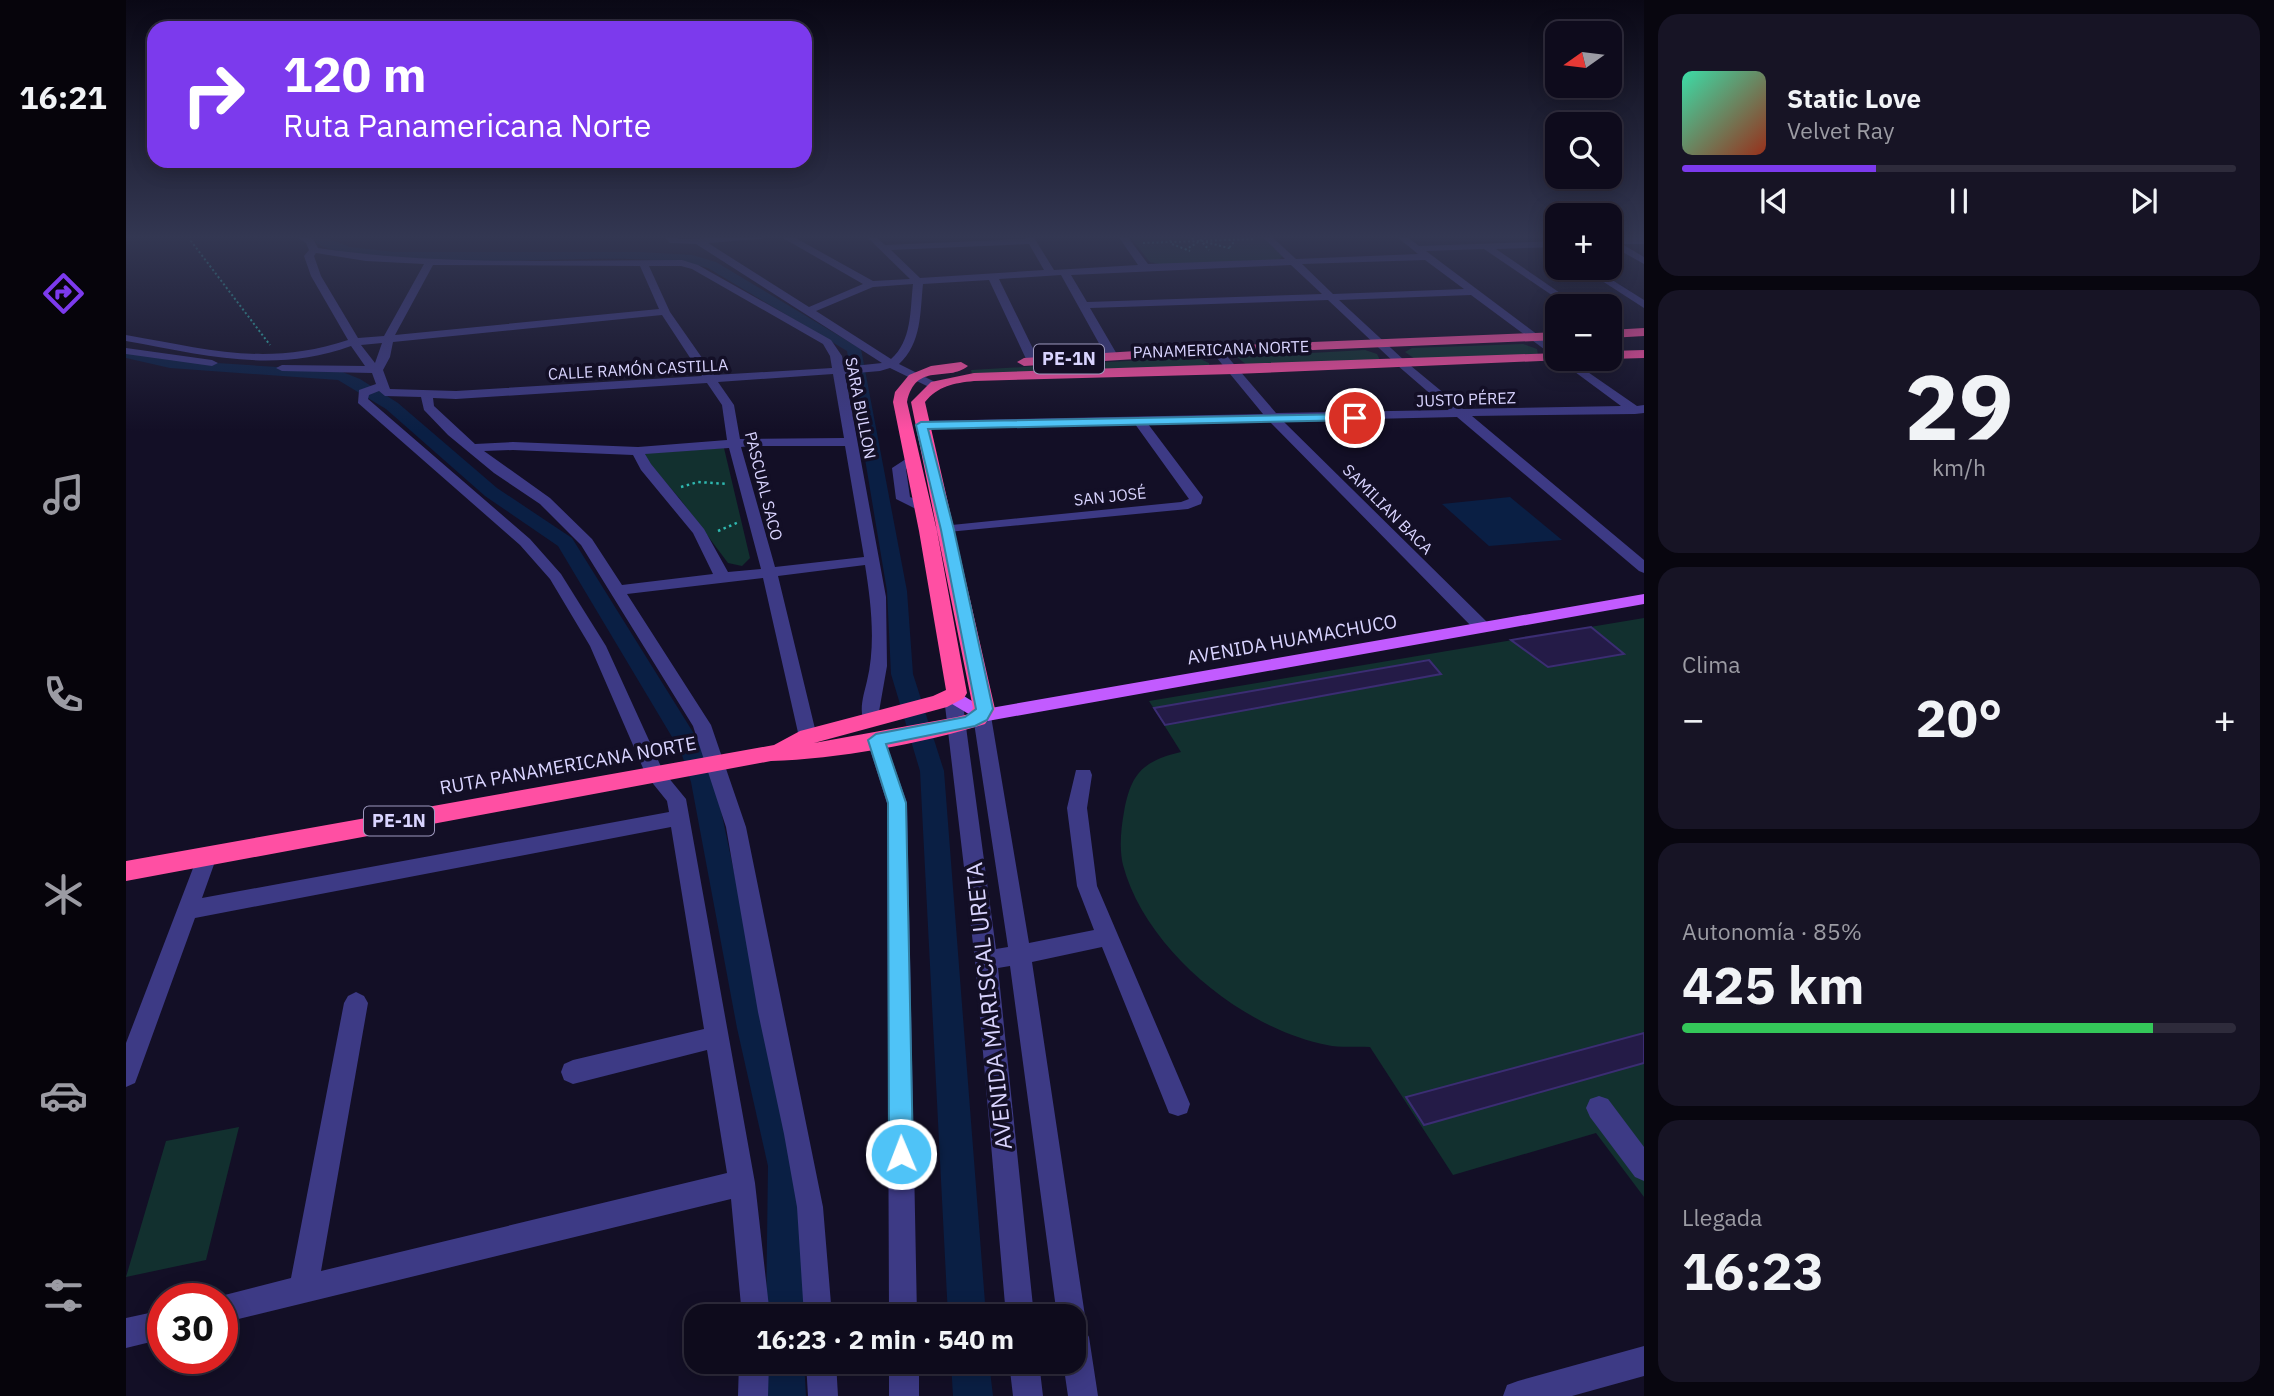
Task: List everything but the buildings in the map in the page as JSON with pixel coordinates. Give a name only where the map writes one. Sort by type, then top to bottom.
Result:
[{"type":"highway","points":[[1622,333],[1644,332]]},
{"type":"highway","name":"PANAMERICANA NORTE","points":[[915,376],[946,367],[1112,356],[1545,336]]},
{"type":"highway","points":[[1622,355],[1644,354]]},
{"type":"highway","name":"PANAMERICANA NORTE","points":[[933,385],[950,379],[974,377],[1545,358]]},
{"type":"highway","points":[[915,376],[905,384],[900,402],[928,531],[956,688],[946,699]]},
{"type":"highway","points":[[933,385],[918,402],[921,425],[947,530],[985,709],[982,716]]},
{"type":"highway","name":"RUTA PANAMERICANA NORTE","points":[[126,871],[771,753],[811,752],[946,699]]},
{"type":"highway","name":"PE-1N","points":[[952,726],[982,716]]},
{"type":"highway","name":"RUTA PANAMERICANA NORTE","points":[[771,753],[808,737],[879,724],[900,735],[952,726]]},
{"type":"main road","name":"AVENIDA HUAMACHUCO","points":[[982,716],[1644,599]]},
{"type":"main road","points":[[946,699],[982,716]]},
{"type":"street","points":[[330,301],[366,362],[377,370]]},
{"type":"street","points":[[408,301],[388,338],[384,357],[377,370],[376,390],[362,400],[516,534],[556,577],[594,638],[676,799],[742,1183],[756,1304]]},
{"type":"street","name":"PASCUAL SACO","points":[[660,301],[709,380],[728,405],[734,443],[808,737]]},
{"type":"street","name":"SARA BULLON","points":[[758,301],[816,333],[827,342],[843,372],[851,442],[878,597],[879,666],[871,702],[879,724]]},
{"type":"street","points":[[793,301],[893,365],[933,385]]},
{"type":"street","points":[[808,311],[831,301]]},
{"type":"street","points":[[893,365],[905,354],[912,342],[916,301]]},
{"type":"street","points":[[1004,301],[1033,361]]},
{"type":"street","points":[[1082,301],[1112,356]]},
{"type":"street","points":[[1084,305],[1189,301]]},
{"type":"street","points":[[1335,301],[1401,363],[1644,568]]},
{"type":"street","points":[[1485,301],[1545,347]]},
{"type":"street","points":[[126,338],[240,356],[280,358],[314,355],[354,342],[665,312]]},
{"type":"street","name":"SAMILIAN BACA","points":[[1216,350],[1274,419],[1482,627]]},
{"type":"street","points":[[126,351],[213,363],[377,370]]},
{"type":"street","name":"CALLE RAMÓN CASTILLA","points":[[376,390],[427,395],[843,372],[893,365]]},
{"type":"street","points":[[1581,371],[1641,410]]},
{"type":"street","points":[[427,395],[428,407],[472,448],[562,514],[587,542],[702,726],[711,764],[736,827],[770,1012],[806,1183],[817,1304]]},
{"type":"street","name":"JUSTO PÉREZ","points":[[921,425],[1641,410]]},
{"type":"street","name":"SAN JOSÉ","points":[[928,531],[1183,506],[1196,501],[1196,497],[1140,422]]},
{"type":"street","points":[[472,448],[513,446],[638,451],[734,443],[851,442]]},
{"type":"street","points":[[638,451],[640,460],[668,491],[705,543],[720,567],[722,578]]},
{"type":"street","points":[[618,590],[873,560]]},
{"type":"street","name":"AVENIDA MARISCAL URETA","points":[[946,699],[986,961],[1019,1304]]},
{"type":"street","name":"AVENIDA MARISCAL URETA","points":[[982,716],[1020,954],[1070,1304]]},
{"type":"street","points":[[879,724],[897,803],[903,1304]]},
{"type":"street","points":[[1083,775],[1077,808],[1087,887],[1178,1104]]},
{"type":"street","points":[[187,910],[680,818]]},
{"type":"street","points":[[126,1075],[207,856]]},
{"type":"street","points":[[986,961],[1106,937]]},
{"type":"street","points":[[303,1290],[356,1003]]},
{"type":"street","points":[[573,1072],[716,1037]]},
{"type":"street","points":[[1600,1108],[1644,1168]]},
{"type":"street","points":[[238,1305],[742,1183]]},
{"type":"street","points":[[126,1333],[147,1328]]},
{"type":"street","points":[[1518,1396],[1644,1361]]},
{"type":"street","points":[[753,1396],[754,1374]]},
{"type":"street","points":[[822,1374],[823,1396]]},
{"type":"street","points":[[904,1374],[904,1396]]},
{"type":"street","points":[[1025,1374],[1028,1396]]},
{"type":"street","points":[[1080,1374],[1083,1396]]},
{"type":"path","points":[[237,301],[280,358]]},
{"type":"path","points":[[676,489],[698,482],[733,485]]},
{"type":"path","points":[[710,534],[741,520],[744,533]]},
{"type":"green space","points":[[1523,344],[1537,349],[1538,355],[1415,359],[1405,352],[1412,348]]},
{"type":"green space","points":[[1365,350],[1377,354],[1380,360],[1248,366],[1237,357]]},
{"type":"green space","points":[[1196,357],[1209,363],[1209,367],[972,374],[971,370]]},
{"type":"green space","points":[[724,448],[750,558],[742,566],[728,563],[680,499],[643,456],[647,453]]},
{"type":"green space","points":[[1644,618],[1644,1197],[1596,1133],[1453,1175],[1370,1047],[1327,1045],[1295,1036],[1263,1022],[1202,981],[1175,955],[1152,926],[1135,896],[1123,865],[1123,818],[1131,787],[1141,771],[1157,760],[1181,752],[1149,701]]},
{"type":"green space","points":[[239,1127],[206,1260],[126,1277],[166,1141]]},
{"type":"water","points":[[1510,497],[1562,540],[1489,546],[1442,504]]},
{"type":"waterway","points":[[773,301],[854,349],[897,591],[902,674],[932,771],[966,1304]]},
{"type":"waterway","points":[[126,354],[170,364],[340,376],[355,382],[392,406],[491,492],[565,542],[693,751],[703,782],[752,1028],[785,1166],[785,1304]]},
{"type":"waterway","points":[[785,1374],[786,1396]]},
{"type":"waterway","points":[[971,1374],[973,1396]]},
{"type":"route","points":[[901,1154],[897,803],[876,740],[969,722],[982,716],[985,709],[947,530],[921,425],[1355,418]]}]
